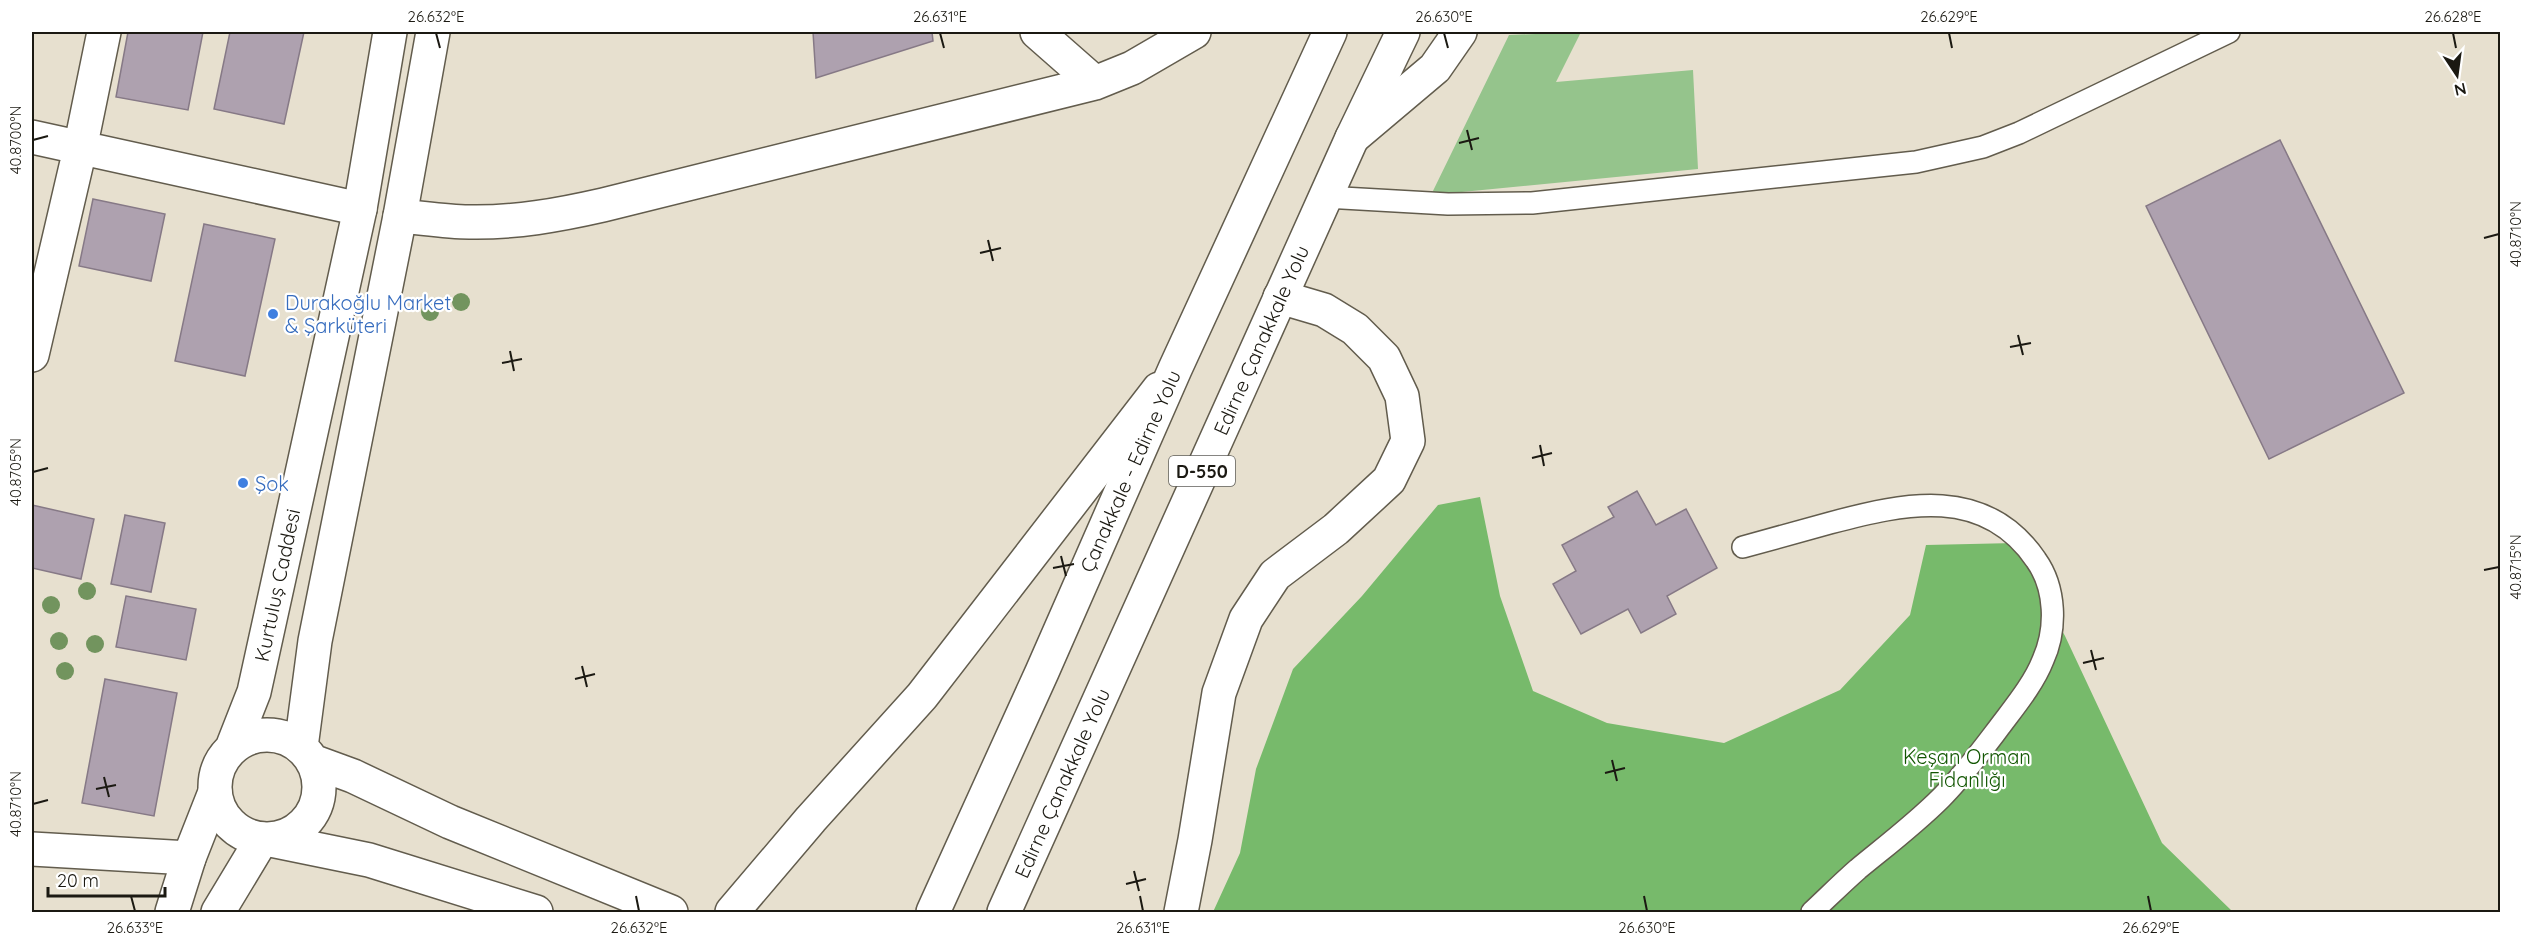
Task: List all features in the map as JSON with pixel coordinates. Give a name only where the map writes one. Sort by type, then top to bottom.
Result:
[{"type":"main road","points":[[32,355],[80,149],[104,32]]},
{"type":"main road","name":"Kurtuluş Caddesi","points":[[232,748],[254,692],[360,209],[390,32]]},
{"type":"main road","points":[[218,912],[266,839],[288,835],[303,826],[314,811],[319,795],[319,777],[307,754],[315,641],[400,216],[433,32]]},
{"type":"main road","points":[[1037,32],[1095,83]]},
{"type":"main road","points":[[32,137],[400,216],[469,222],[518,220],[564,214],[1095,83],[1132,68],[1194,32]]},
{"type":"main road","name":"Çanakkale - Edirne Yolu","points":[[933,912],[1042,672],[1175,369],[1330,32]]},
{"type":"main road","name":"Edirne Çanakkale Yolu","points":[[1004,912],[1325,197],[1403,32]]},
{"type":"main road","points":[[1352,138],[1436,68],[1460,32]]},
{"type":"main road","points":[[1181,912],[1219,693],[1246,619],[1275,575],[1336,530],[1389,480],[1408,441],[1402,396],[1383,358],[1355,329],[1324,310],[1281,297]]},
{"type":"main road","points":[[732,912],[811,819],[922,696],[1175,369]]},
{"type":"main road","points":[[536,912],[369,860],[237,831],[224,818],[216,803],[216,771],[232,748],[244,740],[266,736],[288,740],[307,754],[461,826],[671,912]]},
{"type":"main road","points":[[172,912],[189,858],[215,792]]},
{"type":"main road","points":[[32,849],[189,858]]},
{"type":"lane","points":[[1325,197],[1448,204],[1532,203],[1916,162],[1983,147],[2019,133],[2229,32]]},
{"type":"lane","points":[[1743,547],[1883,510],[1934,504],[1965,510],[2010,530],[2028,547],[2041,567],[2049,590],[2053,614],[2050,638],[2043,661],[2013,710],[1978,756],[1942,797],[1812,912]]},
{"type":"green space","points":[[1581,32],[1556,82],[1693,70],[1698,169],[1431,195],[1509,35]]},
{"type":"green space","name":"Keşan Orman Fidanlığı","points":[[1480,497],[1500,596],[1533,691],[1607,723],[1724,743],[1840,690],[1910,615],[1926,545],[2015,543],[2065,636],[2162,843],[2233,912],[1213,912],[1240,853],[1256,769],[1293,669],[1362,596],[1438,505]]},
{"type":"building","points":[[128,32],[203,32],[188,110],[116,97]]},
{"type":"building","points":[[230,32],[304,32],[284,124],[214,109]]},
{"type":"building","points":[[813,32],[932,32],[933,41],[816,78]]},
{"type":"building","points":[[2280,140],[2404,393],[2269,459],[2146,206]]},
{"type":"building","points":[[93,199],[165,214],[151,281],[79,266]]},
{"type":"building","points":[[204,224],[275,239],[245,376],[175,361]]},
{"type":"building","points":[[1637,491],[1656,525],[1686,509],[1717,568],[1667,596],[1676,614],[1641,633],[1628,609],[1581,634],[1553,584],[1576,571],[1562,545],[1614,517],[1608,507]]},
{"type":"building","points":[[32,505],[94,519],[81,579],[32,568]]},
{"type":"building","points":[[125,515],[165,523],[151,592],[111,584]]},
{"type":"building","points":[[126,596],[196,609],[186,660],[116,647]]},
{"type":"building","points":[[105,679],[177,693],[154,816],[82,803]]},
{"type":"place","name":"Durakoğlu Market & Şarküteri","points":[[273,314]]},
{"type":"place","name":"Şok","points":[[243,483]]}]
